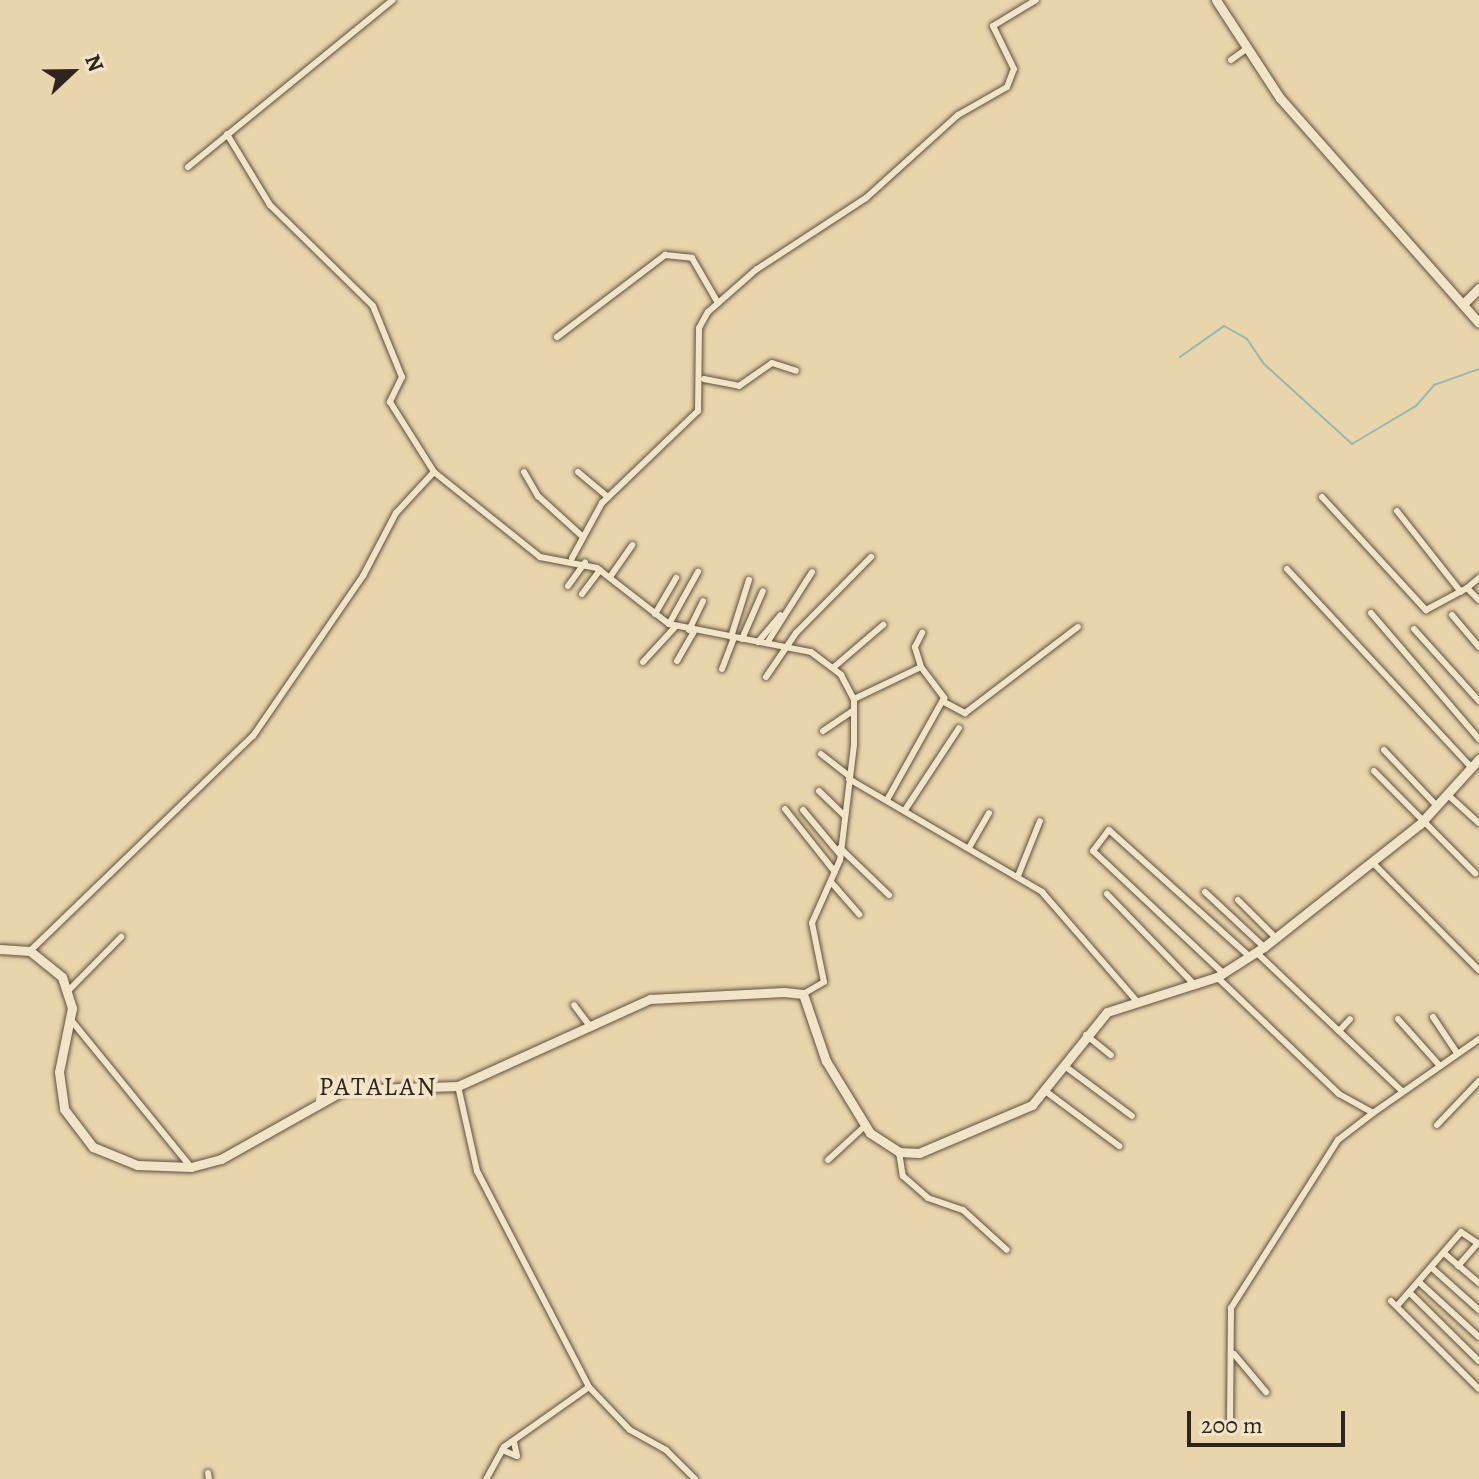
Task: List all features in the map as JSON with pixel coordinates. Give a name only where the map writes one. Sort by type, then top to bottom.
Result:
[{"type":"street","points":[[188,167],[393,0]]},
{"type":"street","points":[[572,558],[582,536],[608,497],[692,420],[704,379],[699,328],[718,303],[866,198],[958,115],[1007,87],[1014,69],[993,26],[1036,0]]},
{"type":"street","points":[[1216,0],[1246,49],[1301,123],[1479,323]]},
{"type":"street","points":[[1231,60],[1246,49]]},
{"type":"street","points":[[0,949],[30,951],[56,969],[68,991],[71,1020],[58,1086],[81,1136],[127,1162],[191,1167],[246,1147],[337,1092],[458,1086],[657,997],[803,994],[824,982],[811,927],[835,872],[840,851],[854,710],[854,699],[834,667],[789,646],[673,625],[600,570],[572,558],[540,557],[434,472],[390,402],[402,377],[373,306],[270,205],[227,134]]},
{"type":"street","points":[[557,337],[665,255],[692,258],[718,303]]},
{"type":"street","points":[[1463,304],[1479,288]]},
{"type":"street","points":[[704,379],[739,386],[772,363],[796,371]]},
{"type":"street","points":[[30,951],[253,736],[363,576],[396,513],[434,472]]},
{"type":"street","points":[[524,472],[538,496],[582,536]]},
{"type":"street","points":[[578,472],[608,497]]},
{"type":"street","points":[[1322,497],[1423,608],[1435,609],[1479,578]]},
{"type":"street","points":[[1397,511],[1464,590],[1479,600]]},
{"type":"street","points":[[610,577],[632,545]]},
{"type":"street","points":[[766,677],[789,646],[871,557]]},
{"type":"street","points":[[568,586],[585,563]]},
{"type":"street","points":[[899,1152],[941,1147],[1048,1093],[1086,1035],[1107,1012],[1135,999],[1195,985],[1220,975],[1276,938],[1420,824],[1477,763],[1287,569]]},
{"type":"street","points":[[582,594],[600,570]]},
{"type":"street","points":[[643,662],[673,625],[698,572]]},
{"type":"street","points":[[762,642],[812,572]]},
{"type":"street","points":[[655,614],[676,578]]},
{"type":"street","points":[[736,638],[749,580]]},
{"type":"street","points":[[722,669],[763,591]]},
{"type":"street","points":[[677,661],[703,601]]},
{"type":"street","points":[[1371,613],[1479,739]]},
{"type":"street","points":[[1452,615],[1479,647]]},
{"type":"street","points":[[834,667],[883,625]]},
{"type":"street","points":[[922,633],[915,647],[921,667],[944,702],[965,713],[1078,627]]},
{"type":"street","points":[[1414,629],[1479,701]]},
{"type":"street","points":[[854,699],[921,667]]},
{"type":"street","points":[[887,800],[944,702]]},
{"type":"street","points":[[823,731],[854,710]]},
{"type":"street","points":[[905,810],[959,728]]},
{"type":"street","points":[[1384,750],[1438,807]]},
{"type":"street","points":[[821,754],[849,777],[970,846],[1045,894],[1135,999]]},
{"type":"street","points":[[1374,771],[1420,824],[1475,873]]},
{"type":"street","points":[[819,791],[844,815]]},
{"type":"street","points":[[1448,795],[1479,823]]},
{"type":"street","points":[[785,809],[835,872]]},
{"type":"street","points":[[803,810],[840,851],[889,895]]},
{"type":"street","points":[[970,846],[989,813]]},
{"type":"street","points":[[1018,876],[1040,821]]},
{"type":"street","points":[[1373,1113],[1339,1094],[1093,851],[1109,830],[1256,951],[1402,1091]]},
{"type":"street","points":[[1373,863],[1479,970]]},
{"type":"street","points":[[831,882],[859,914]]},
{"type":"street","points":[[1205,892],[1256,951]]},
{"type":"street","points":[[1107,894],[1195,985]]},
{"type":"street","points":[[1238,900],[1276,938]]},
{"type":"street","points":[[68,991],[121,937]]},
{"type":"street","points":[[803,994],[826,1061],[865,1126],[899,1152],[903,1176],[928,1198],[963,1210],[1007,1250]]},
{"type":"street","points":[[574,1005],[589,1025]]},
{"type":"street","points":[[1433,1017],[1457,1053]]},
{"type":"street","points":[[1339,1031],[1350,1019]]},
{"type":"street","points":[[1398,1019],[1440,1066]]},
{"type":"street","points":[[71,1020],[191,1167]]},
{"type":"street","points":[[1086,1035],[1111,1055]]},
{"type":"street","points":[[1230,1428],[1234,1304],[1338,1140],[1402,1091],[1479,1039]]},
{"type":"street","points":[[1066,1067],[1132,1116]]},
{"type":"street","points":[[1437,1125],[1479,1081]]},
{"type":"street","points":[[458,1086],[477,1171],[589,1387],[630,1430],[666,1450],[695,1479]]},
{"type":"street","points":[[1048,1093],[1119,1146]]},
{"type":"street","points":[[828,1160],[865,1126]]},
{"type":"street","points":[[1458,1266],[1478,1243],[1463,1231],[1410,1293],[1394,1303],[1478,1384]]},
{"type":"street","points":[[1445,1254],[1476,1281],[1479,1271]]},
{"type":"street","points":[[1432,1268],[1479,1310]]},
{"type":"street","points":[[1419,1282],[1479,1337]]},
{"type":"street","points":[[1410,1293],[1479,1361]]},
{"type":"street","points":[[1234,1354],[1266,1392]]},
{"type":"street","points":[[486,1479],[502,1450],[589,1387]]},
{"type":"street","points":[[502,1450],[517,1456],[514,1442]]},
{"type":"waterway","points":[[1180,357],[1224,326],[1247,339],[1264,364],[1352,444],[1416,406],[1434,385],[1479,369]]},
{"type":"district","name":"PATALAN","points":[[378,1087]]}]
